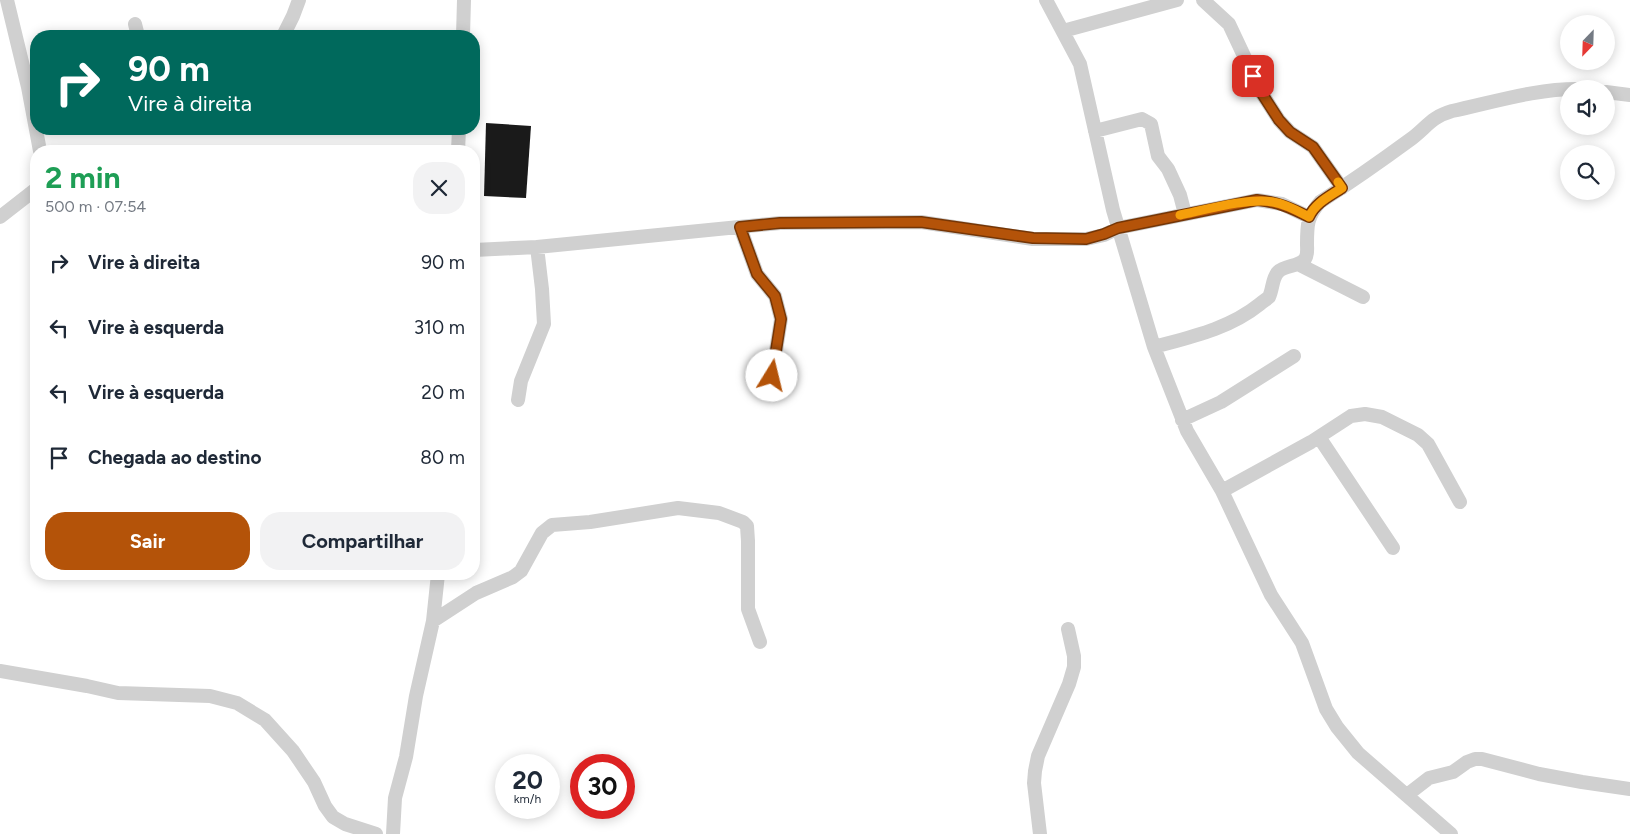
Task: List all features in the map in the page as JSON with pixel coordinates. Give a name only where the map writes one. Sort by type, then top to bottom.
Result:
[{"type":"street","points":[[8,0],[30,98]]},
{"type":"street","points":[[286,30],[299,0]]},
{"type":"street","points":[[463,30],[464,0]]},
{"type":"street","points":[[1046,0],[1080,64],[1118,228],[1154,347],[1187,431],[1222,491],[1271,595],[1302,644],[1326,709],[1337,727],[1358,753],[1451,834]]},
{"type":"street","points":[[1063,31],[1177,0]]},
{"type":"street","points":[[1203,0],[1229,24],[1261,92],[1279,120],[1290,132],[1313,147],[1342,188]]},
{"type":"street","points":[[1154,347],[1206,334],[1248,314],[1268,297],[1276,274],[1283,268],[1305,260],[1309,217],[1320,202],[1413,138],[1432,120],[1440,115],[1560,90]]},
{"type":"street","points":[[1615,93],[1630,95]]},
{"type":"street","points":[[1095,131],[1142,119],[1151,124],[1158,156],[1168,169],[1180,195],[1185,214]]},
{"type":"street","points":[[0,217],[30,194]]},
{"type":"street","points":[[480,250],[538,247],[780,223],[921,222],[1033,238],[1086,239],[1118,228],[1257,200],[1282,204],[1309,217]]},
{"type":"street","points":[[740,227],[757,274],[775,296],[781,319],[772,376]]},
{"type":"street","points":[[518,400],[521,381],[544,324],[538,247]]},
{"type":"street","points":[[1298,264],[1363,297]]},
{"type":"street","points":[[1182,420],[1221,402],[1294,356]]},
{"type":"street","points":[[1222,491],[1319,437],[1350,416],[1365,414],[1382,417],[1418,436],[1428,444],[1460,502]]},
{"type":"street","points":[[1319,437],[1393,548]]},
{"type":"street","points":[[433,621],[476,592],[513,577],[521,571],[542,533],[552,525],[590,522],[678,508],[719,513],[743,522],[746,526],[748,541],[748,609],[760,642]]},
{"type":"street","points":[[393,834],[395,798],[406,757],[416,696],[433,621],[437,580]]},
{"type":"street","points":[[1040,834],[1034,783],[1035,771],[1038,756],[1069,684],[1074,667],[1074,656],[1068,629]]},
{"type":"street","points":[[0,672],[118,692],[210,696],[237,703],[265,720],[293,751],[314,782],[325,806],[333,817],[345,824],[376,834]]},
{"type":"street","points":[[1407,795],[1429,778],[1454,772],[1467,762],[1475,759],[1574,780],[1630,789]]},
{"type":"building","points":[[486,123],[531,126],[526,198],[484,196]]},
{"type":"slow traffic","points":[[1180,215],[1257,200],[1282,204],[1309,217],[1320,202],[1342,188],[1338,182]]},
{"type":"route","points":[[772,376],[781,319],[775,296],[757,274],[740,227],[780,223],[921,222],[1033,238],[1086,239],[1118,228],[1257,200],[1282,204],[1309,217],[1320,202],[1342,188],[1313,147],[1290,132],[1279,120],[1253,76]]}]
